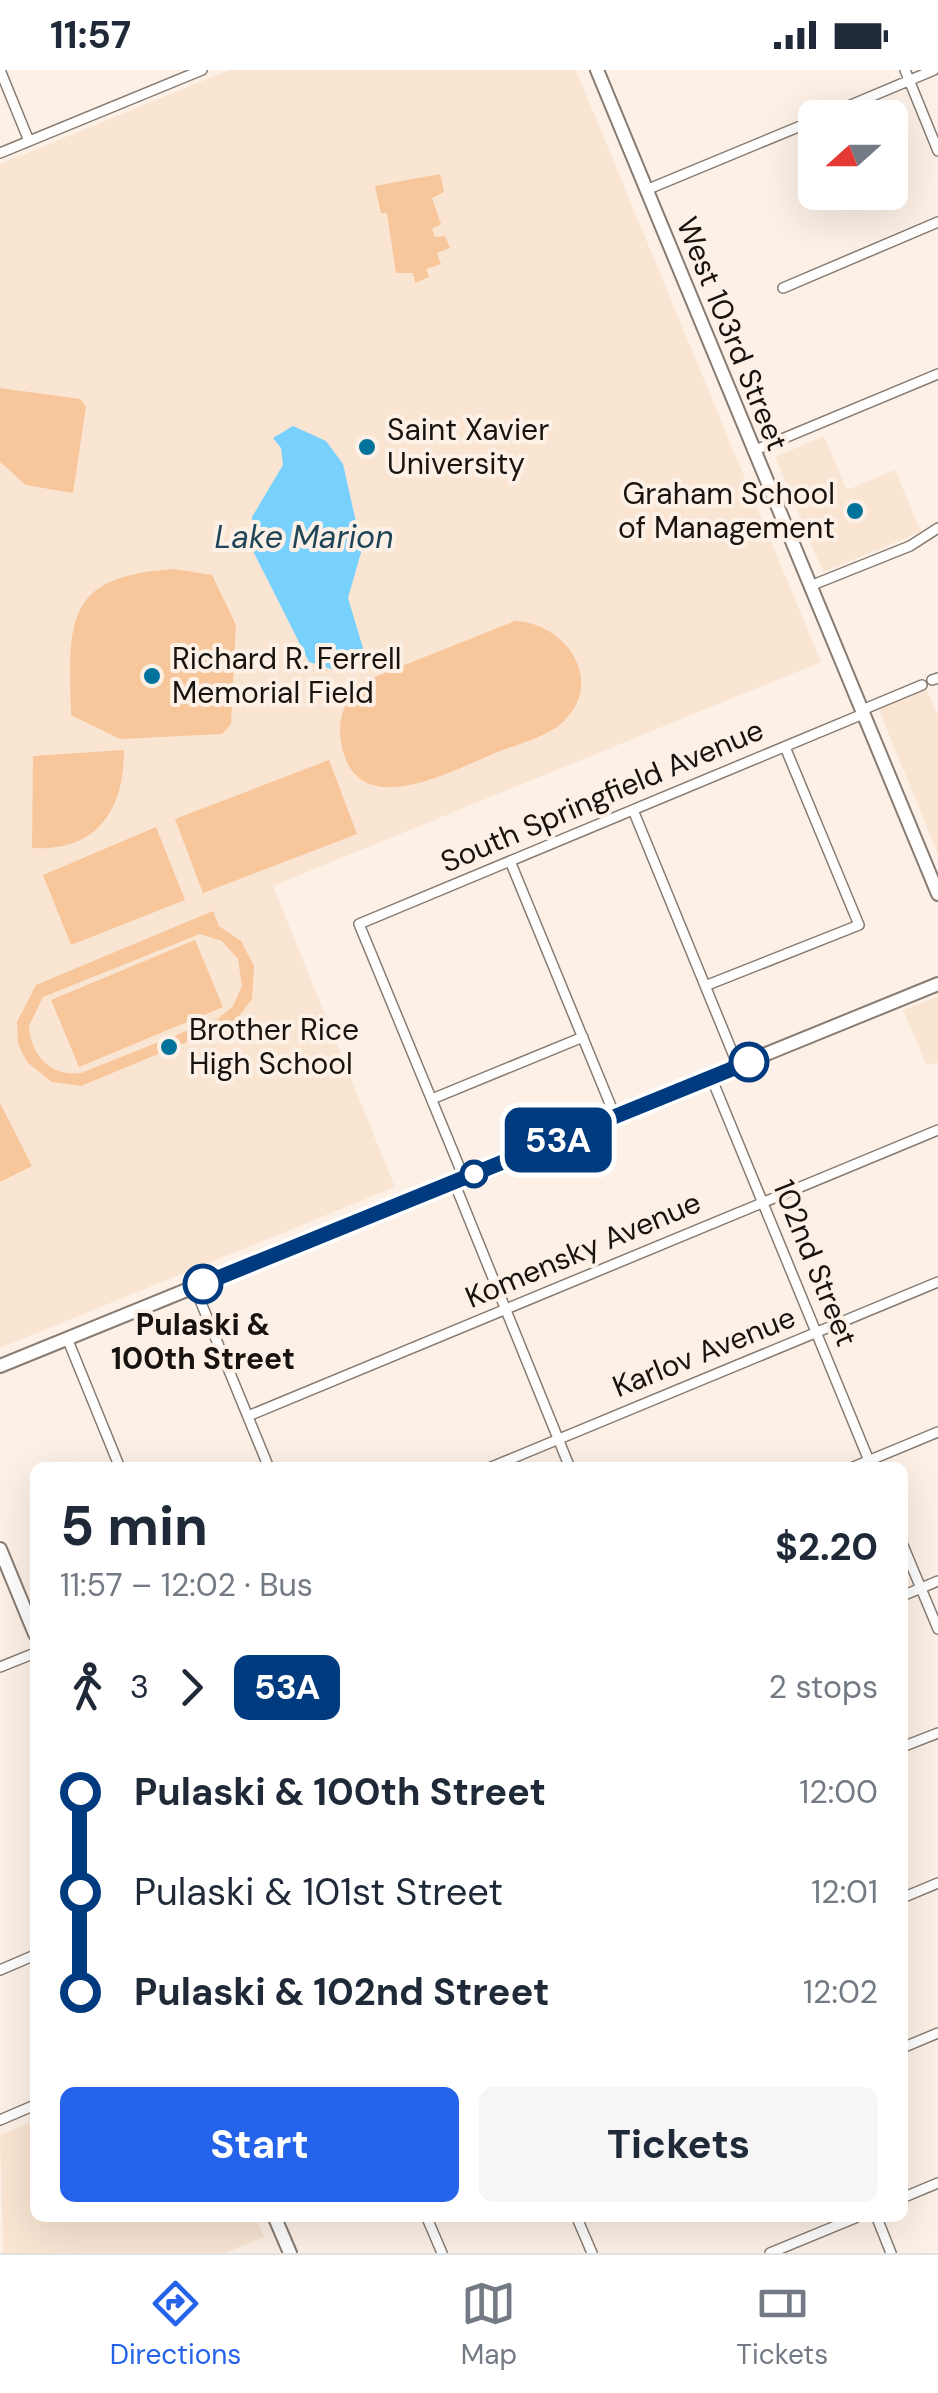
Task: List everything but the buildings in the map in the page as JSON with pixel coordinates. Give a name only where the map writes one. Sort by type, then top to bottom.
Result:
[{"type":"main road","name":"West 103rd Street","points":[[597,70],[938,894]]},
{"type":"main road","points":[[0,1366],[938,984]]},
{"type":"main road","points":[[0,1550],[30,1622]]},
{"type":"main road","points":[[277,2222],[290,2253]]},
{"type":"street","points":[[0,70],[29,141]]},
{"type":"street","points":[[0,153],[202,70]]},
{"type":"street","points":[[855,100],[907,75],[934,70]]},
{"type":"street","points":[[907,75],[938,151]]},
{"type":"street","points":[[646,190],[798,126]]},
{"type":"street","points":[[784,288],[938,222]]},
{"type":"street","points":[[753,450],[938,374]]},
{"type":"street","points":[[810,586],[910,546],[938,528]]},
{"type":"street","name":"South Springfield Avenue","points":[[432,1100],[359,924],[931,681]]},
{"type":"street","points":[[705,986],[858,926],[785,746]]},
{"type":"street","points":[[632,810],[738,1066]]},
{"type":"street","points":[[510,861],[615,1116]]},
{"type":"street","points":[[568,1462],[506,1310],[432,1100],[583,1037]]},
{"type":"street","name":"102nd Street","points":[[711,1077],[870,1462]]},
{"type":"street","name":"Komensky Avenue","points":[[248,1416],[938,1130]]},
{"type":"street","name":"Karlov Avenue","points":[[503,1462],[938,1282]]},
{"type":"street","points":[[195,1288],[267,1462]]},
{"type":"street","points":[[67,1338],[118,1462]]},
{"type":"street","points":[[875,1462],[938,1432]]},
{"type":"street","points":[[908,1557],[938,1628]]},
{"type":"street","points":[[908,1593],[938,1581]]},
{"type":"street","points":[[0,1667],[30,1655]]},
{"type":"street","points":[[908,1746],[938,1733]]},
{"type":"street","points":[[908,1896],[938,1884]]},
{"type":"street","points":[[0,1970],[30,1957]]},
{"type":"street","points":[[908,2046],[938,2033]]},
{"type":"street","points":[[0,2120],[30,2108]]},
{"type":"street","points":[[908,2196],[938,2183]]},
{"type":"street","points":[[429,2222],[442,2253]]},
{"type":"street","points":[[580,2222],[592,2253]]},
{"type":"street","points":[[770,2253],[846,2222]]},
{"type":"street","points":[[879,2222],[891,2253]]},
{"type":"shaded area","name":"Saint Xavier University","points":[[229,70],[576,70],[821,662],[273,886],[395,1187],[0,1348],[0,164]]},
{"type":"shaded area","points":[[440,174],[444,192],[432,198],[441,224],[432,229],[435,237],[445,236],[450,248],[437,253],[441,264],[426,269],[429,277],[415,283],[413,273],[396,273],[387,213],[381,213],[375,186]]},
{"type":"shaded area","points":[[0,388],[80,399],[86,406],[73,493],[26,485],[0,462]]},
{"type":"shaded area","name":"Graham School of Management","points":[[824,436],[847,490],[895,470],[921,532],[823,572],[775,457]]},
{"type":"shaded area","name":"Richard R. Ferrell Memorial Field","points":[[174,569],[212,575],[236,625],[231,724],[222,734],[120,739],[71,715],[73,630],[80,610],[92,594],[111,582],[138,573]]},
{"type":"shaded area","points":[[515,621],[550,632],[574,657],[581,689],[563,722],[539,737],[408,785],[386,787],[366,783],[351,770],[342,747],[340,727],[347,702],[359,687],[367,680]]},
{"type":"shaded area","points":[[925,686],[938,716],[938,855],[877,705]]},
{"type":"shaded area","points":[[124,750],[119,791],[103,823],[74,843],[32,848],[33,756]]},
{"type":"shaded area","points":[[329,760],[357,834],[203,893],[175,819]]},
{"type":"shaded area","points":[[156,827],[185,900],[71,945],[43,875]]},
{"type":"shaded area","points":[[213,911],[219,926],[241,941],[254,966],[252,999],[235,1022],[81,1086],[52,1082],[27,1062],[18,1044],[17,1022],[36,985]],"holes":[[[200,934],[222,941],[238,959],[242,986],[233,1006],[219,1018],[81,1073],[60,1072],[38,1055],[29,1026],[43,997]]]},
{"type":"shaded area","points":[[195,940],[223,1007],[79,1067],[51,1000]]},
{"type":"shaded area","points":[[938,996],[938,1062],[927,1066],[903,1010]]},
{"type":"shaded area","points":[[0,1103],[32,1166],[0,1182]]},
{"type":"shaded area","points":[[30,2122],[30,2222],[258,2222],[264,2237],[225,2253],[3,2253],[0,2135]]},
{"type":"water","name":"Lake Marion","points":[[293,426],[326,441],[343,464],[362,549],[348,598],[363,648],[355,665],[331,669],[309,662],[254,553],[252,517],[283,465],[281,448],[273,438]]},
{"type":"bus line","name":"53A","points":[[203,1284],[749,1062]]},
{"type":"place","name":"Saint Xavier University","points":[[367,447]]},
{"type":"place","name":"Graham School of Management","points":[[855,511]]},
{"type":"place","name":"Richard R. Ferrell Memorial Field","points":[[152,676]]},
{"type":"place","name":"Brother Rice High School","points":[[169,1047]]},
{"type":"place","name":"Pulaski & 100th Street","points":[[203,1284]]}]
